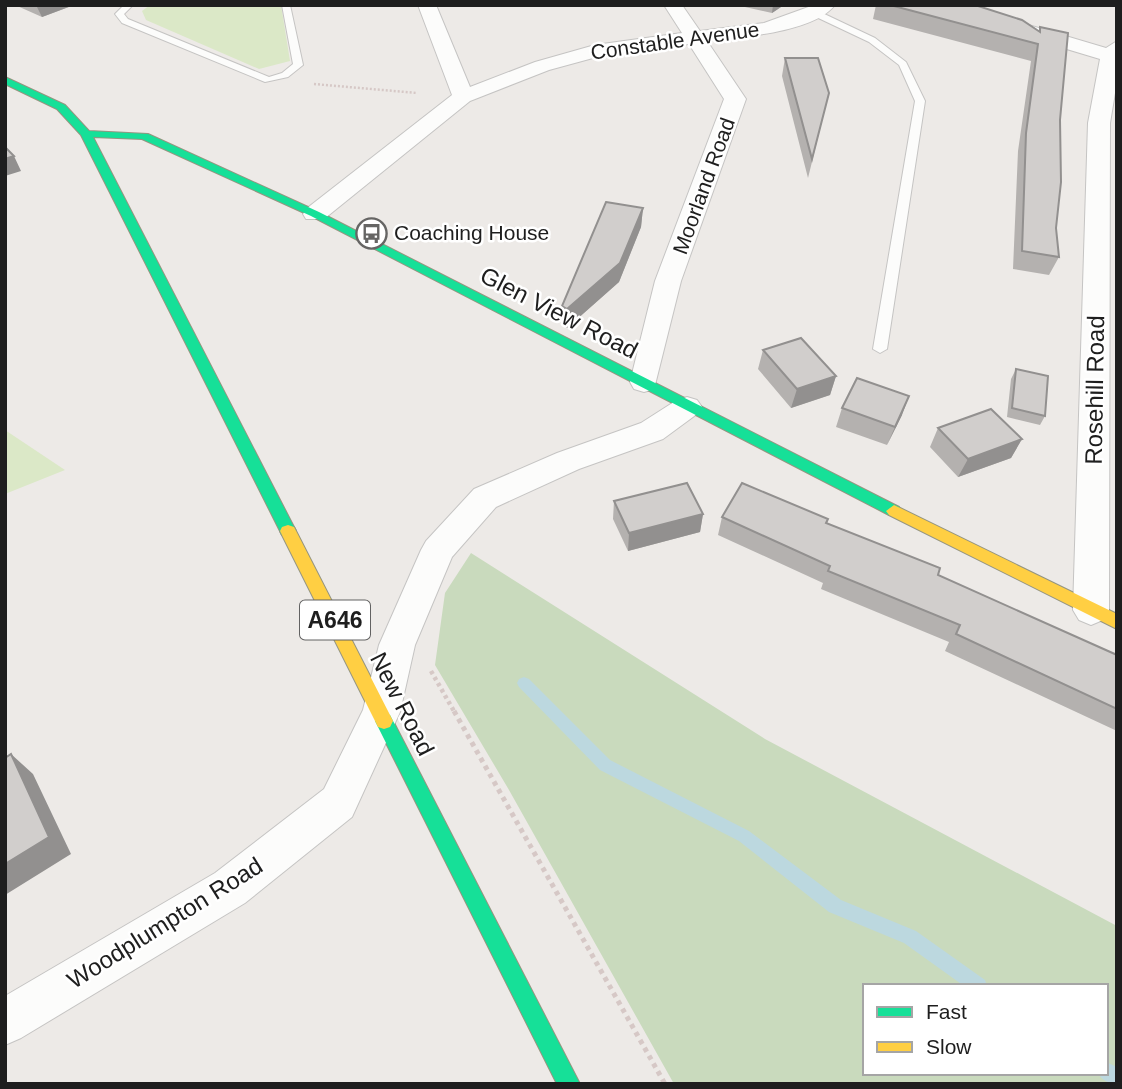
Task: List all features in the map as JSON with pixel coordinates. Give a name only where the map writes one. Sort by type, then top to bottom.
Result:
[{"type":"main road","name":"A646","points":[[5,80],[61,106],[77,119],[86,134]]},
{"type":"main road","name":"Glen View Road","points":[[86,134],[116,132],[144,136],[315,214],[645,382],[687,407],[1117,622]]},
{"type":"main road","name":"New Road","points":[[86,134],[569,1084]]},
{"type":"street","points":[[427,5],[463,97]]},
{"type":"street","name":"Moorland Road","points":[[645,382],[668,281],[735,99],[673,5]]},
{"type":"street","points":[[940,5],[1114,51]]},
{"type":"street","name":"Constable Avenue","points":[[315,214],[463,97],[542,65],[602,49],[766,28],[820,9]]},
{"type":"street","name":"Rosehill Road","points":[[1091,610],[1108,172],[1099,123],[1114,51]]},
{"type":"street","name":"Woodplumpton Road","points":[[5,1022],[230,888],[338,803],[381,712],[397,645],[438,550],[485,498],[568,461],[652,431],[687,407]]},
{"type":"lane","points":[[130,5],[120,14],[125,21],[268,80],[285,75],[298,65],[286,5]]},
{"type":"lane","points":[[820,9],[872,40],[904,64],[920,101],[880,349]]},
{"type":"path","points":[[285,75],[300,83],[463,97]]},
{"type":"path","points":[[405,626],[665,1084]]},
{"type":"green space","points":[[150,5],[281,5],[290,61],[259,69],[146,20],[142,11]]},
{"type":"green space","points":[[5,430],[65,470],[5,494]]},
{"type":"green space","points":[[471,553],[765,739],[1117,926],[1117,1084],[674,1084],[509,790],[435,665],[445,593]]},
{"type":"building","points":[[890,5],[975,5],[1022,20],[1040,32],[1040,27],[1068,33],[1060,120],[1061,182],[1056,228],[1059,257],[1022,251],[1026,133],[1038,44]]},
{"type":"building","points":[[785,58],[818,58],[829,93],[812,159]]},
{"type":"building","points":[[5,147],[14,156],[5,159]]},
{"type":"building","points":[[606,202],[643,208],[620,263],[567,309],[562,306]]},
{"type":"building","points":[[801,338],[836,376],[797,389],[763,350]]},
{"type":"building","points":[[1016,369],[1048,376],[1045,416],[1012,408]]},
{"type":"building","points":[[857,378],[909,396],[895,427],[842,408]]},
{"type":"building","points":[[991,409],[1022,439],[968,459],[938,428]]},
{"type":"building","points":[[687,483],[703,514],[629,533],[614,501]]},
{"type":"building","points":[[742,483],[828,519],[826,523],[940,568],[938,575],[1117,655],[1117,709],[956,634],[960,625],[828,571],[830,566],[722,517]]},
{"type":"building","points":[[11,754],[49,837],[5,864],[5,758]]},
{"type":"waterway","points":[[524,683],[605,765],[744,836],[835,906],[910,937],[976,984]]},
{"type":"waterway","points":[[1108,1072],[1117,1077]]},
{"type":"traffic: fast","points":[[5,80],[61,107],[86,134],[288,531]]},
{"type":"traffic: fast","points":[[86,134],[144,136],[315,214],[894,511]]},
{"type":"traffic: fast","points":[[384,721],[569,1084]]},
{"type":"traffic: slow","points":[[894,511],[1117,622]]},
{"type":"traffic: slow","points":[[288,531],[384,721]]},
{"type":"place","name":"Coaching House","points":[[371,233]]}]
